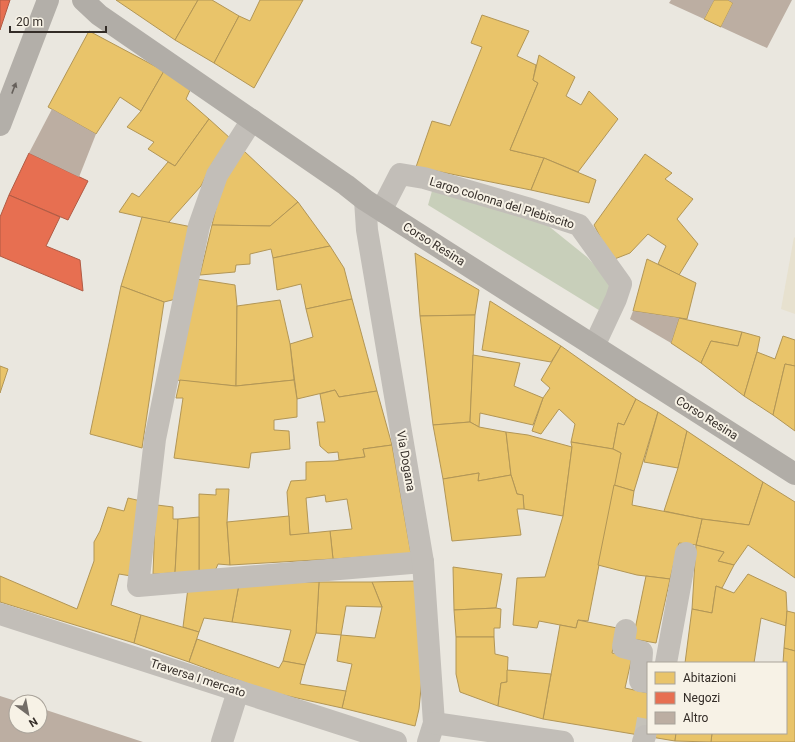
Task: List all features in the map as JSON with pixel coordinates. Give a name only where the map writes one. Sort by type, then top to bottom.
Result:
[{"type":"main road","name":"Corso Resina","points":[[83,0],[99,14],[346,185],[373,206],[795,474]]},
{"type":"street","points":[[0,125],[48,0]]},
{"type":"street","points":[[252,120],[217,175],[199,226],[156,439],[138,586],[423,562]]},
{"type":"street","name":"Largo colonna del Plebiscito","points":[[373,206],[400,174],[432,180],[579,225],[621,284],[616,299],[594,346]]},
{"type":"street","name":"Via Dogana","points":[[373,206],[367,230],[423,562],[431,732]]},
{"type":"street","points":[[666,662],[686,553]]},
{"type":"street","name":"Traversa I mercato","points":[[0,614],[396,742]]},
{"type":"street","points":[[626,630],[623,648],[642,652],[640,681],[647,682]]},
{"type":"street","points":[[222,742],[238,691]]},
{"type":"street","points":[[431,732],[563,742]]},
{"type":"green space","points":[[434,184],[546,224],[587,257],[617,289],[602,312],[428,205]]},
{"type":"shaded area","points":[[794,237],[795,238],[795,314],[781,309]]},
{"type":"building: Abitazioni","points":[[116,0],[198,0],[175,40]]},
{"type":"building: Abitazioni","points":[[198,0],[212,0],[239,16],[214,63],[175,40]]},
{"type":"building: Abitazioni","points":[[260,0],[303,0],[254,88],[214,63],[239,16],[250,21]]},
{"type":"building: Abitazioni","points":[[714,0],[728,0],[733,3],[721,27],[704,19]]},
{"type":"building: Abitazioni","points":[[482,15],[529,31],[517,56],[536,65],[533,80],[538,83],[510,150],[544,158],[531,190],[416,167],[432,121],[450,126],[482,47],[471,43]]},
{"type":"building: Abitazioni","points":[[89,31],[164,71],[141,111],[120,97],[96,134],[48,107]]},
{"type":"building: Abitazioni","points":[[539,55],[575,77],[566,96],[581,105],[589,91],[618,119],[578,172],[544,158],[510,150],[538,83],[533,80]]},
{"type":"building: Abitazioni","points":[[164,71],[191,88],[186,99],[209,119],[175,166],[148,149],[154,142],[127,127],[141,111]]},
{"type":"building: Abitazioni","points":[[209,119],[231,139],[213,162],[201,186],[168,223],[119,212],[132,193],[139,197],[168,162],[175,166]]},
{"type":"building: Abitazioni","points":[[244,151],[298,202],[270,226],[212,225],[223,179]]},
{"type":"building: Abitazioni","points":[[645,154],[672,173],[665,179],[693,199],[677,219],[698,244],[679,275],[658,264],[666,246],[648,234],[630,253],[612,260],[594,225]]},
{"type":"building: Abitazioni","points":[[544,158],[596,180],[589,203],[531,190]]},
{"type":"building: Abitazioni","points":[[298,202],[330,246],[273,258],[271,249],[250,254],[250,264],[236,265],[235,272],[200,275],[212,225],[270,226]]},
{"type":"building: Abitazioni","points":[[142,217],[192,227],[176,299],[164,302],[121,286]]},
{"type":"building: Abitazioni","points":[[330,246],[344,268],[352,299],[306,309],[301,284],[277,290],[273,258]]},
{"type":"building: Abitazioni","points":[[415,253],[479,290],[475,315],[420,316]]},
{"type":"building: Abitazioni","points":[[647,259],[696,283],[687,319],[633,311]]},
{"type":"building: Abitazioni","points":[[196,279],[235,285],[237,306],[236,386],[175,380]]},
{"type":"building: Abitazioni","points":[[121,286],[164,302],[142,448],[90,434]]},
{"type":"building: Abitazioni","points":[[352,299],[377,391],[339,397],[335,390],[297,399],[290,344],[313,337],[306,309]]},
{"type":"building: Abitazioni","points":[[280,300],[290,344],[294,380],[236,386],[237,306]]},
{"type":"building: Abitazioni","points":[[490,301],[561,346],[551,362],[482,350]]},
{"type":"building: Abitazioni","points":[[475,315],[470,422],[433,425],[420,316]]},
{"type":"building: Abitazioni","points":[[679,318],[742,332],[738,346],[711,341],[701,363],[671,343]]},
{"type":"building: Abitazioni","points":[[742,332],[760,337],[744,396],[701,363],[711,341],[738,346]]},
{"type":"building: Abitazioni","points":[[783,336],[795,340],[795,366],[785,364],[773,415],[744,396],[757,352],[775,359]]},
{"type":"building: Abitazioni","points":[[561,346],[636,399],[624,425],[618,423],[613,449],[571,442],[575,424],[559,409],[541,434],[532,431],[543,398],[550,388],[541,380]]},
{"type":"building: Abitazioni","points":[[473,355],[520,363],[514,386],[543,398],[533,425],[480,413],[479,427],[470,422]]},
{"type":"building: Abitazioni","points":[[785,364],[795,366],[795,431],[773,415]]},
{"type":"building: Abitazioni","points":[[0,366],[8,369],[0,393]]},
{"type":"building: Abitazioni","points":[[180,380],[236,386],[294,380],[297,399],[297,417],[274,420],[274,430],[289,431],[290,449],[251,453],[249,468],[174,458],[183,398],[176,398]]},
{"type":"building: Abitazioni","points":[[335,390],[339,397],[377,391],[392,445],[363,449],[365,457],[339,460],[338,452],[328,453],[320,446],[317,422],[325,422],[320,394]]},
{"type":"building: Abitazioni","points":[[636,399],[658,412],[634,491],[614,485],[621,453],[613,449],[618,423],[624,425]]},
{"type":"building: Abitazioni","points":[[658,412],[687,431],[678,468],[644,462]]},
{"type":"building: Abitazioni","points":[[470,422],[479,427],[506,432],[511,475],[478,481],[479,473],[443,479],[433,425]]},
{"type":"building: Abitazioni","points":[[687,431],[763,482],[749,525],[702,519],[664,511],[678,468]]},
{"type":"building: Abitazioni","points":[[506,432],[528,435],[572,447],[563,516],[524,509],[523,495],[517,494],[511,475]]},
{"type":"building: Abitazioni","points":[[571,442],[613,449],[621,453],[588,621],[578,620],[576,628],[539,621],[537,628],[513,625],[517,578],[545,577],[563,516],[572,447]]},
{"type":"building: Abitazioni","points":[[392,445],[411,554],[333,559],[330,531],[352,529],[347,499],[326,502],[325,495],[306,498],[309,534],[290,535],[287,492],[291,481],[306,480],[306,462],[334,461],[365,457],[363,449]]},
{"type":"building: Abitazioni","points":[[479,473],[478,481],[511,475],[517,494],[523,495],[524,509],[517,509],[521,535],[452,541],[443,479]]},
{"type":"building: Abitazioni","points":[[763,482],[795,502],[795,578],[748,545],[734,565],[718,561],[724,552],[696,545],[702,519],[749,525]]},
{"type":"building: Abitazioni","points":[[614,485],[634,491],[632,505],[702,519],[696,545],[679,543],[670,579],[637,575],[598,565]]},
{"type":"building: Abitazioni","points":[[216,489],[229,489],[227,522],[230,565],[218,564],[215,571],[199,572],[199,494],[216,495]]},
{"type":"building: Abitazioni","points":[[128,498],[141,501],[131,576],[119,574],[111,605],[141,615],[134,643],[0,602],[0,576],[77,609],[94,561],[94,542],[100,531],[108,507],[124,511]]},
{"type":"building: Abitazioni","points":[[157,505],[173,507],[173,519],[178,519],[175,573],[153,574]]},
{"type":"building: Abitazioni","points":[[289,516],[290,535],[330,531],[333,559],[230,565],[227,522]]},
{"type":"building: Abitazioni","points":[[199,517],[199,572],[175,573],[178,519]]},
{"type":"building: Abitazioni","points":[[696,545],[724,552],[718,561],[734,565],[722,588],[716,586],[712,613],[692,609]]},
{"type":"building: Abitazioni","points":[[453,567],[502,574],[496,608],[454,610]]},
{"type":"building: Abitazioni","points":[[748,574],[786,592],[786,626],[761,618],[754,662],[685,662],[692,609],[712,613],[716,586],[734,593]]},
{"type":"building: Abitazioni","points":[[646,576],[670,579],[656,643],[633,639]]},
{"type":"building: Abitazioni","points":[[417,581],[423,667],[419,709],[415,726],[342,708],[352,664],[337,661],[341,635],[375,638],[382,607],[372,582]]},
{"type":"building: Abitazioni","points":[[319,582],[372,582],[382,607],[346,606],[341,635],[316,633]]},
{"type":"building: Abitazioni","points":[[319,582],[316,633],[305,665],[283,661],[291,630],[232,622],[239,584]]},
{"type":"building: Abitazioni","points":[[239,584],[232,622],[204,618],[199,632],[183,627],[188,588]]},
{"type":"building: Abitazioni","points":[[501,609],[500,628],[494,628],[494,637],[456,637],[454,610]]},
{"type":"building: Abitazioni","points":[[787,611],[795,613],[795,651],[784,648]]},
{"type":"building: Abitazioni","points":[[141,615],[199,632],[189,662],[134,643]]},
{"type":"building: Abitazioni","points":[[578,620],[617,628],[612,653],[632,657],[625,688],[647,693],[647,734],[676,734],[675,741],[543,719],[560,625],[576,628]]},
{"type":"building: Abitazioni","points":[[456,637],[494,637],[495,654],[508,657],[507,682],[501,683],[498,706],[460,692],[456,674]]},
{"type":"building: Abitazioni","points":[[197,639],[279,668],[283,661],[305,665],[300,684],[346,691],[342,708],[270,692],[189,662]]},
{"type":"building: Abitazioni","points":[[784,648],[795,651],[795,742],[711,742],[712,734],[787,734],[787,662],[783,662]]},
{"type":"building: Abitazioni","points":[[507,670],[551,674],[543,719],[498,706],[501,683],[507,682]]},
{"type":"building: Abitazioni","points":[[676,734],[712,734],[711,742],[675,741]]},
{"type":"building: Negozi","points":[[0,0],[10,0],[0,30]]},
{"type":"building: Negozi","points":[[29,153],[88,181],[68,220],[9,195]]},
{"type":"building: Negozi","points":[[9,195],[60,217],[46,246],[80,260],[83,291],[0,256],[0,217]]},
{"type":"building: Altro","points":[[671,0],[714,0],[704,19],[669,3]]},
{"type":"building: Altro","points":[[728,0],[792,0],[767,48],[721,27],[733,3]]},
{"type":"building: Altro","points":[[52,109],[96,134],[79,177],[29,153]]},
{"type":"building: Altro","points":[[633,311],[679,318],[671,343],[630,319]]},
{"type":"building: Altro","points":[[0,696],[8,699],[8,734],[48,734],[48,711],[143,742],[0,742]]},
{"type":"tunnel","points":[[645,736],[647,725]]}]
